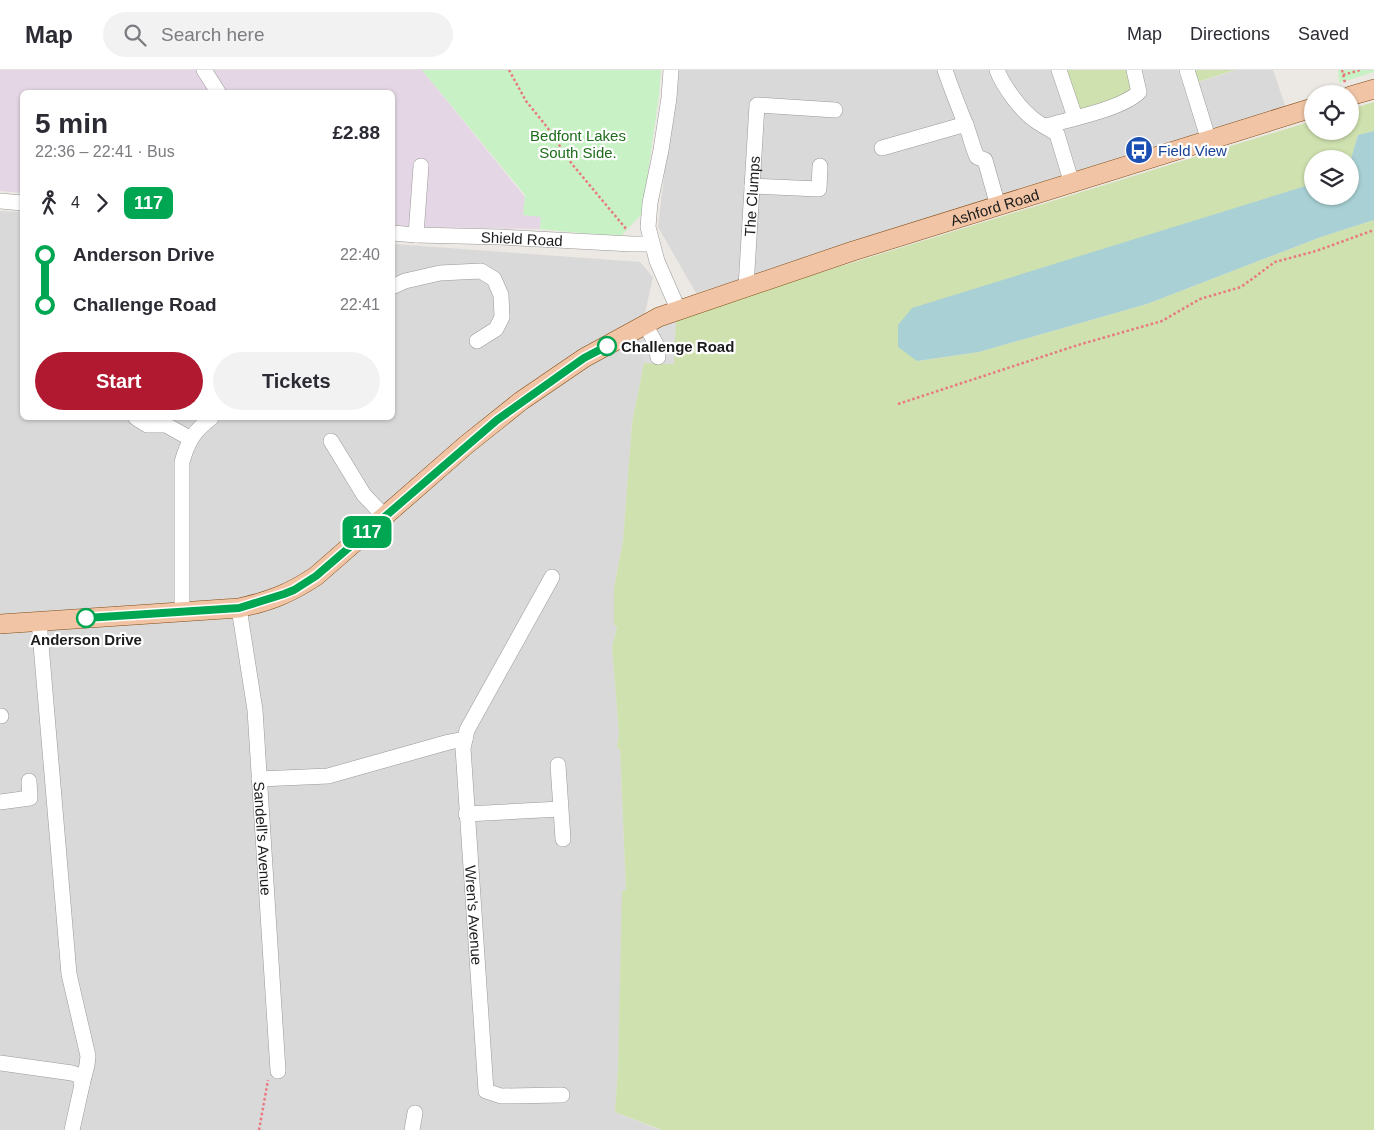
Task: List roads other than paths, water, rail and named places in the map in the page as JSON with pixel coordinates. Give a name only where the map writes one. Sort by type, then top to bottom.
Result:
[{"type":"main road","points":[[1359,93],[1374,89]]},
{"type":"main road","name":"Ashford Road","points":[[0,624],[239,608],[275,598],[294,590],[316,576],[466,445],[521,401],[584,358],[646,324],[678,309],[853,251],[1304,111]]},
{"type":"street","points":[[204,70],[217,90]]},
{"type":"street","points":[[671,70],[669,98],[650,203],[648,227],[652,244],[678,309]]},
{"type":"street","points":[[945,70],[955,100],[966,124],[973,148],[977,157],[985,160],[998,206]]},
{"type":"street","points":[[997,70],[1012,95],[1025,110],[1036,121],[1057,134],[1072,184]]},
{"type":"street","points":[[1059,70],[1075,117]]},
{"type":"street","points":[[1046,126],[1114,106],[1134,97],[1139,92],[1134,70]]},
{"type":"street","points":[[1187,70],[1209,141]]},
{"type":"street","name":"The Clumps","points":[[746,287],[757,105],[835,110]]},
{"type":"street","points":[[882,148],[966,124]]},
{"type":"street","points":[[416,235],[421,166]]},
{"type":"street","points":[[752,186],[819,189],[820,166]]},
{"type":"street","points":[[0,201],[20,203]]},
{"type":"street","name":"Shield Road","points":[[395,233],[652,244]]},
{"type":"street","points":[[395,286],[405,281],[440,273],[480,271],[494,279],[501,295],[502,317],[496,329],[477,341]]},
{"type":"street","points":[[646,324],[656,344],[658,357]]},
{"type":"street","points":[[139,420],[147,425],[166,425],[191,439]]},
{"type":"street","points":[[182,612],[182,462],[191,439],[200,427],[209,420]]},
{"type":"street","points":[[331,441],[364,494],[385,517]]},
{"type":"street","name":"Wren's Avenue","points":[[552,577],[467,730],[463,748],[486,1091],[501,1096],[562,1095]]},
{"type":"street","name":"Sandell's Avenue","points":[[239,608],[255,710],[278,1071]]},
{"type":"street","points":[[39,621],[68,967],[88,1056],[72,1130]]},
{"type":"street","points":[[260,779],[328,776],[448,742],[465,739]]},
{"type":"street","points":[[558,765],[563,838]]},
{"type":"street","points":[[0,802],[30,798],[29,782]]},
{"type":"street","points":[[466,814],[560,809]]},
{"type":"street","points":[[0,1063],[72,1072],[80,1076],[82,1085]]},
{"type":"street","points":[[412,1130],[415,1113]]},
{"type":"water","points":[[1374,131],[1374,220],[1321,237],[1147,304],[979,352],[917,361],[898,347],[898,325],[912,308],[1304,186],[1304,205],[1359,205],[1359,150],[1354,150],[1357,140],[1359,140],[1359,135]]},
{"type":"place","name":"Field View","points":[[1139,150]]},
{"type":"place","name":"Challenge Road","points":[[607,346]]},
{"type":"place","name":"Anderson Drive","points":[[86,618]]},
{"type":"park label","name":"Bedfont Lakes South Side.","points":[[578,144]]}]
